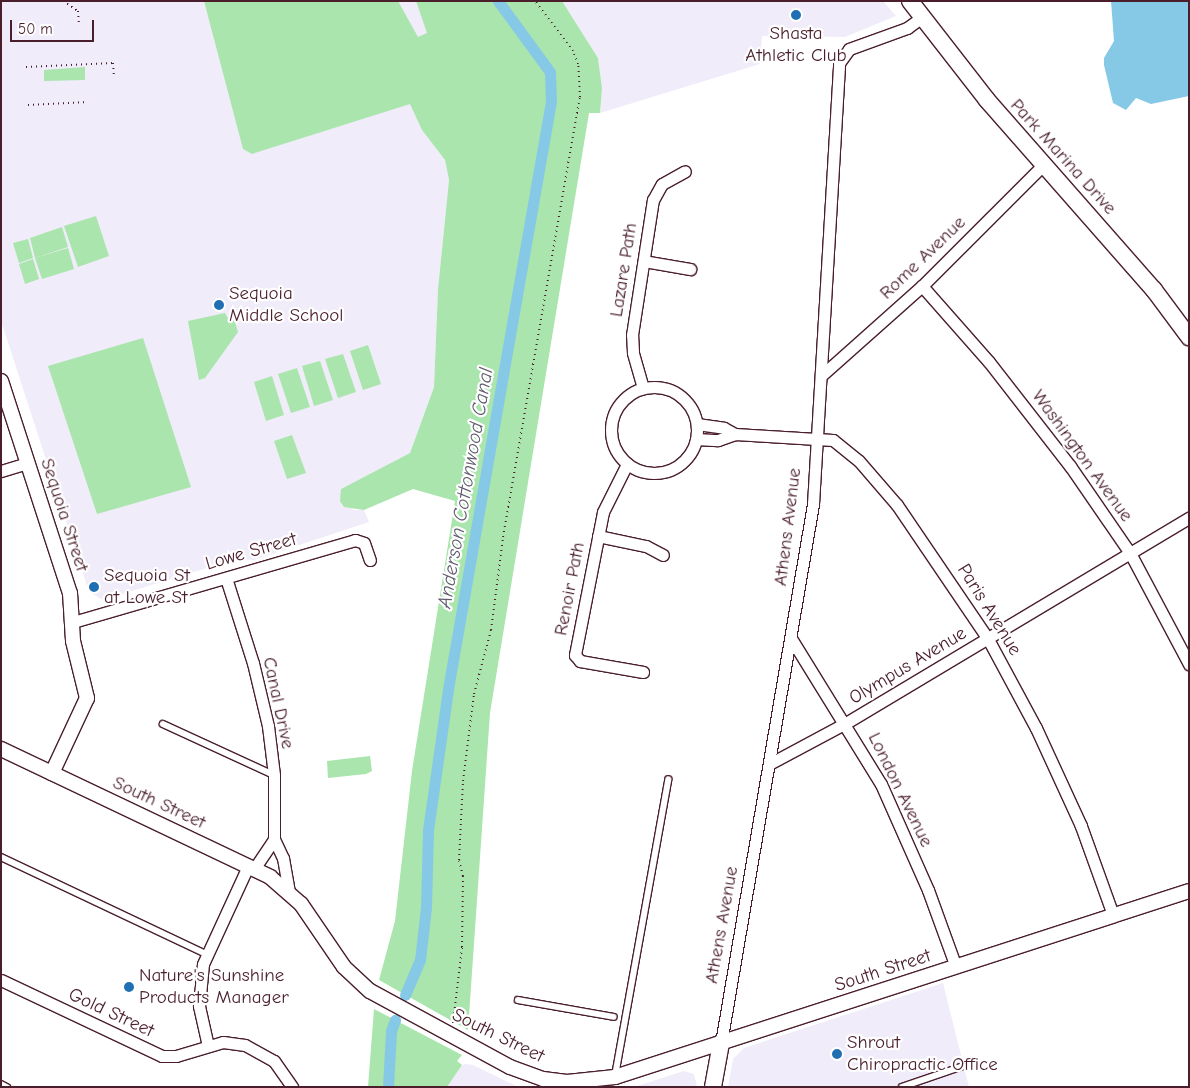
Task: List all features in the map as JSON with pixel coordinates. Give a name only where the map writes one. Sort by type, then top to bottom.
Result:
[{"type":"main road","name":"Park Marina Drive","points":[[910,1],[986,100],[1154,290],[1189,337]]},
{"type":"main road","name":"Athens Avenue","points":[[713,1087],[721,1043]]},
{"type":"street","name":"Athens Avenue","points":[[721,1043],[808,546],[818,439],[839,63],[849,49],[907,28],[922,17]]},
{"type":"street","name":"Rome Avenue","points":[[822,374],[922,286],[1044,164]]},
{"type":"street","name":"Lazare Path","points":[[642,388],[632,352],[632,335],[655,195],[667,180],[685,171]]},
{"type":"street","points":[[644,261],[690,268]]},
{"type":"street","name":"Washington Avenue","points":[[922,286],[1050,437],[1130,553],[1166,616],[1189,664]]},
{"type":"street","name":"Sequoia Street","points":[[1,381],[70,593],[73,622],[72,641],[87,698],[52,773]]},
{"type":"street","points":[[642,388],[662,388],[680,396],[692,410],[697,424],[696,439],[688,457],[664,472],[644,472],[627,464],[613,445],[611,422],[622,400],[642,388]]},
{"type":"street","name":"Paris Avenue","points":[[697,424],[724,428],[736,434]]},
{"type":"street","name":"Paris Avenue","points":[[696,439],[718,440],[736,434],[834,440],[859,462],[897,505],[988,639],[1036,728],[1081,826],[1113,915]]},
{"type":"street","points":[[1,471],[28,463]]},
{"type":"street","name":"Renoir Path","points":[[627,464],[606,502],[575,654],[580,661],[643,672]]},
{"type":"street","name":"Olympus Avenue","points":[[771,762],[846,723],[1189,518]]},
{"type":"street","points":[[598,536],[646,546],[663,555]]},
{"type":"street","name":"Lowe Street","points":[[73,622],[355,540],[364,543],[370,560]]},
{"type":"street","name":"Canal Drive","points":[[226,578],[262,697],[274,775],[274,839],[284,858],[289,892]]},
{"type":"street","name":"London Avenue","points":[[792,640],[846,723],[899,821],[956,967]]},
{"type":"street","name":"South Street","points":[[1,749],[251,868],[289,892],[308,912],[344,967],[381,998],[510,1067],[542,1079],[586,1082],[615,1078],[1189,891]]},
{"type":"street","points":[[274,839],[251,868],[206,954],[198,1001],[208,1046],[227,1041],[255,1048],[278,1065],[292,1087]]},
{"type":"street","name":"Gold Street","points":[[1,980],[162,1056],[176,1056],[208,1046]]},
{"type":"lane","points":[[163,724],[274,775]]},
{"type":"lane","points":[[615,1078],[668,780]]},
{"type":"lane","points":[[1,857],[206,954]]},
{"type":"lane","points":[[518,1000],[614,1018]]},
{"type":"lane","points":[[902,1087],[972,1063]]},
{"type":"lane","points":[[1,1084],[7,1087]]},
{"type":"path","points":[[63,1],[78,11],[78,26]]},
{"type":"path","points":[[450,1035],[462,947],[463,876],[459,860],[462,790],[474,694],[491,630],[503,537],[580,97],[578,64],[573,51],[535,1]]},
{"type":"path","points":[[26,68],[114,63],[114,76]]},
{"type":"path","points":[[28,105],[88,102]]},
{"type":"shaded area","name":"Sequoia Middle School","points":[[1,1],[416,1],[428,34],[418,37],[411,104],[422,130],[445,160],[449,180],[438,289],[434,387],[410,453],[341,489],[353,510],[364,510],[369,522],[254,560],[236,559],[103,600],[89,592],[1,321]]},
{"type":"shaded area","points":[[562,1],[883,1],[896,16],[845,37],[762,36],[760,64],[600,113],[602,88],[598,58]]},
{"type":"shaded area","points":[[943,983],[969,1087],[728,1087],[733,1059],[744,1048]]},
{"type":"shaded area","points":[[462,1065],[473,1065],[518,1087],[447,1087]]},
{"type":"shaded area","points":[[684,1071],[694,1074],[697,1087],[634,1087]]},
{"type":"green space","points":[[204,1],[398,1],[418,37],[427,33],[416,1],[562,1],[598,58],[602,88],[600,113],[589,113],[490,713],[468,1030],[379,980],[395,921],[412,771],[455,501],[413,489],[364,510],[344,507],[340,501],[341,489],[410,453],[434,387],[438,289],[449,180],[445,160],[422,130],[410,104],[252,154],[243,149]]},
{"type":"green space","points":[[85,67],[85,80],[44,81],[44,70]]},
{"type":"green space","points":[[96,216],[109,256],[78,267],[64,226]]},
{"type":"green space","points":[[62,227],[68,247],[35,258],[30,238]]},
{"type":"green space","points":[[28,239],[33,258],[19,263],[13,243]]},
{"type":"green space","points":[[68,248],[74,269],[42,279],[35,258]]},
{"type":"green space","points":[[33,259],[39,279],[25,284],[19,264]]},
{"type":"green space","points":[[225,313],[227,317],[234,318],[238,332],[205,378],[199,380],[188,321]]},
{"type":"green space","points":[[143,338],[191,487],[97,514],[48,366]]},
{"type":"green space","points":[[368,345],[381,384],[363,390],[350,351]]},
{"type":"green space","points":[[343,354],[356,392],[338,398],[325,359]]},
{"type":"green space","points":[[320,361],[333,400],[314,406],[302,366]]},
{"type":"green space","points":[[297,368],[310,407],[291,413],[278,374]]},
{"type":"green space","points":[[272,376],[284,415],[266,421],[254,382]]},
{"type":"green space","points":[[292,435],[306,473],[287,479],[274,441]]},
{"type":"green space","points":[[370,756],[372,771],[366,774],[328,778],[327,761]]},
{"type":"green space","points":[[374,1009],[462,1055],[457,1061],[462,1065],[447,1087],[368,1087]]},
{"type":"water","points":[[1111,1],[1189,1],[1189,96],[1151,104],[1136,98],[1126,110],[1113,103],[1104,65],[1104,58],[1114,41]]},
{"type":"waterway","name":"Anderson Cottonwood Canal","points":[[405,995],[420,960],[426,907],[428,830],[448,689],[551,101],[550,72],[498,1]]},
{"type":"waterway","name":"Anderson Cottonwood Canal","points":[[388,1087],[391,1031],[395,1020]]},
{"type":"place","name":"Shasta Athletic Club","points":[[796,15]]},
{"type":"place","name":"Sequoia Middle School","points":[[219,305]]},
{"type":"place","name":"Sequoia St at Lowe St","points":[[94,587]]},
{"type":"place","name":"Nature's Sunshine Products Manager","points":[[129,987]]},
{"type":"place","name":"Shrout Chiropractic Office","points":[[837,1054]]}]
